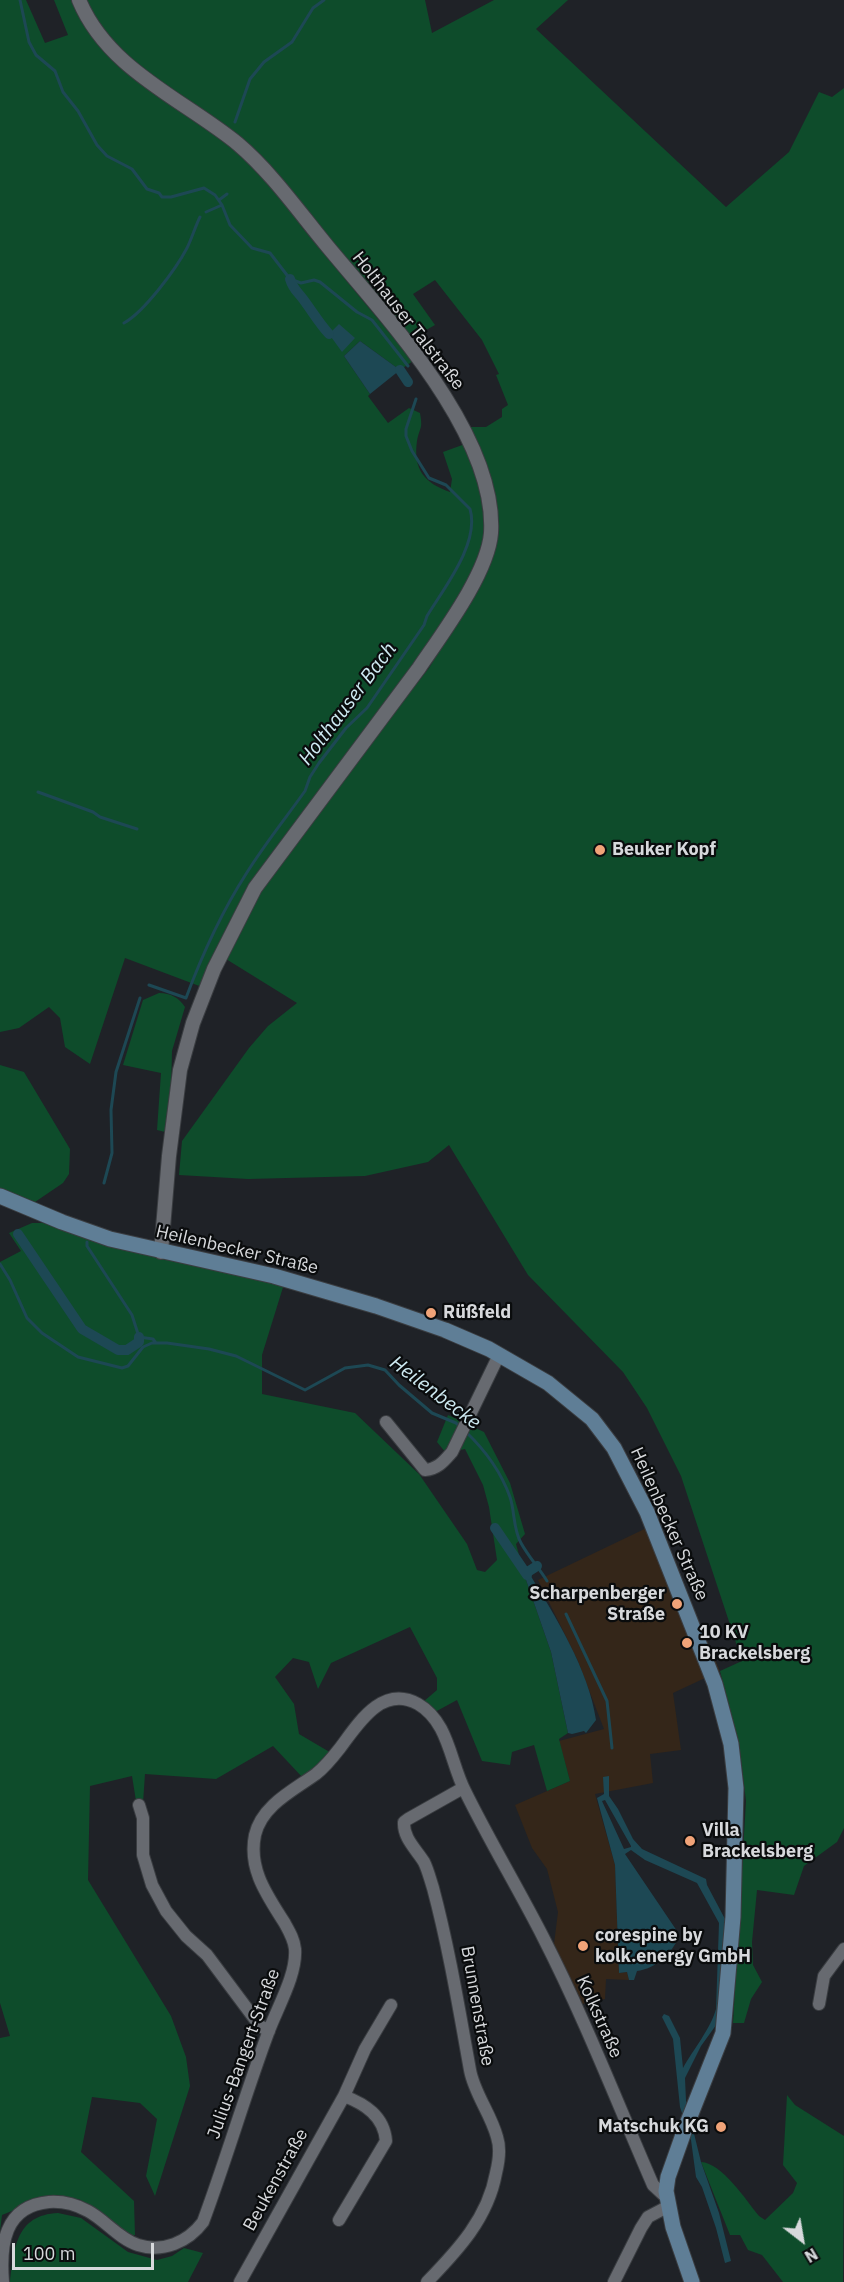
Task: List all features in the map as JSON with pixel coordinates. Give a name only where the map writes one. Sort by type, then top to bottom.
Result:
[{"type":"main road","name":"Heilenbecker Straße","points":[[0,1196],[86,1232],[161,1252],[274,1276],[376,1306],[445,1330],[531,1372],[563,1394],[591,1419],[614,1448],[632,1481],[664,1553],[699,1641],[724,1713],[731,1744],[737,1794],[727,2012],[723,2033],[668,2177],[667,2202],[692,2282]]},
{"type":"street","name":"Holthauser Talstraße","points":[[79,0],[95,32],[115,54],[211,123],[250,155],[407,344],[443,393],[465,432],[483,481],[491,525],[489,543],[482,566],[444,629],[419,668],[255,888],[213,969],[193,1023],[180,1070],[169,1156],[161,1252]]},
{"type":"street","points":[[386,1422],[425,1470],[441,1465],[452,1452],[470,1418],[499,1355]]},
{"type":"street","name":"Julius-Bangert-Straße","points":[[3,2282],[1,2256],[11,2222],[24,2209],[35,2204],[62,2201],[75,2205],[90,2212],[138,2245],[152,2247],[175,2245],[196,2231],[203,2222],[294,1966],[295,1948],[291,1935],[262,1886],[255,1866],[255,1834],[266,1814],[334,1757],[373,1707],[388,1700],[404,1699],[418,1704],[438,1722],[463,1788]]},
{"type":"street","name":"Kolkstraße","points":[[463,1788],[543,1937],[587,2031],[653,2185],[667,2202]]},
{"type":"street","name":"Brunnenstraße","points":[[427,2282],[464,2242],[483,2214],[493,2189],[499,2158],[498,2140],[491,2117],[471,2077],[445,1933],[429,1875],[405,1833],[404,1826],[404,1822],[408,1819],[463,1788]]},
{"type":"street","points":[[139,1805],[143,1818],[143,1855],[152,1885],[166,1911],[186,1936],[207,1955],[260,2026],[269,2031]]},
{"type":"street","points":[[819,2004],[819,1993],[824,1976],[844,1949]]},
{"type":"street","name":"Beukenstraße","points":[[240,2282],[344,2096],[365,2049],[391,2005]]},
{"type":"street","points":[[339,2220],[386,2140],[385,2132],[374,2112],[365,2105],[344,2096]]},
{"type":"street","points":[[614,2282],[648,2217],[667,2202]]},
{"type":"shaded area","points":[[657,1523],[720,1671],[673,1693],[681,1750],[650,1754],[653,1783],[595,1794],[615,1865],[619,1973],[627,1972],[629,1980],[606,1979],[605,1999],[582,2004],[554,1944],[558,1912],[547,1869],[532,1848],[515,1805],[570,1781],[559,1741],[604,1729],[577,1659],[538,1580]]},
{"type":"green space","points":[[0,0],[26,0],[45,43],[68,35],[54,0],[425,0],[432,33],[494,0],[568,0],[536,29],[726,207],[789,152],[819,92],[832,97],[844,88],[844,1828],[837,1842],[804,1866],[794,1895],[757,1890],[752,1942],[753,1965],[762,1982],[751,1999],[744,2023],[733,2023],[746,1801],[739,1743],[720,1671],[742,1661],[681,1476],[647,1408],[623,1372],[528,1275],[449,1145],[428,1162],[365,1176],[248,1179],[179,1175],[182,1141],[249,1048],[268,1026],[297,1003],[226,959],[250,906],[284,853],[429,668],[482,581],[493,556],[499,527],[491,483],[469,427],[486,427],[502,417],[502,409],[508,405],[496,375],[499,374],[482,340],[435,280],[413,294],[435,325],[412,338],[316,221],[300,225],[413,361],[400,370],[360,341],[344,356],[370,394],[368,396],[388,423],[409,408],[420,413],[417,460],[422,474],[433,484],[450,492],[452,479],[443,452],[465,444],[481,494],[485,531],[483,545],[470,578],[429,646],[244,898],[225,932],[202,987],[125,958],[90,1064],[65,1047],[60,1018],[49,1007],[19,1028],[0,1032]]},
{"type":"green space","points":[[159,993],[174,997],[185,1007],[172,1051],[171,1092],[165,1132],[157,1130],[161,1073],[123,1065],[143,1000]]},
{"type":"green space","points":[[0,1065],[24,1072],[70,1149],[69,1174],[63,1183],[35,1202],[0,1188]]},
{"type":"green space","points":[[32,1223],[43,1223],[121,1246],[284,1284],[262,1355],[262,1394],[355,1413],[419,1474],[467,1544],[477,1570],[485,1572],[497,1560],[489,1507],[483,1485],[465,1449],[446,1453],[437,1442],[448,1415],[484,1432],[510,1483],[525,1534],[516,1544],[551,1652],[568,1733],[559,1739],[570,1781],[547,1791],[534,1745],[512,1752],[510,1765],[482,1761],[457,1700],[435,1712],[423,1702],[437,1690],[437,1678],[410,1627],[331,1663],[318,1689],[309,1662],[293,1658],[275,1677],[294,1704],[299,1734],[333,1754],[303,1778],[273,1746],[216,1779],[145,1774],[143,1803],[136,1801],[132,1776],[90,1786],[88,1880],[171,2016],[186,2057],[190,2086],[155,2196],[146,2176],[157,2119],[140,2103],[92,2097],[81,2152],[134,2201],[135,2235],[129,2236],[79,2199],[44,2198],[2,2215],[0,2231],[0,2038],[10,2036],[0,2003],[0,1262],[21,1251],[9,1233]]},
{"type":"green space","points":[[787,2095],[795,2105],[844,2136],[843,2282],[783,2282],[762,2255],[748,2250],[740,2235],[730,2235],[701,2162],[709,2164],[725,2175],[759,2216],[765,2220],[793,2193],[797,2183],[783,2165]]},
{"type":"green space","points":[[58,2213],[81,2218],[128,2252],[157,2260],[172,2256],[184,2248],[203,2253],[188,2282],[10,2282],[16,2246],[25,2227],[44,2215]]},
{"type":"water","points":[[339,324],[355,338],[342,352],[329,334]]},
{"type":"water","points":[[360,341],[400,370],[370,394],[344,356]]},
{"type":"water","points":[[529,1573],[570,1644],[586,1682],[596,1720],[586,1733],[584,1731],[568,1733],[551,1652],[525,1577]]},
{"type":"water","points":[[609,1776],[609,1796],[633,1839],[642,1849],[706,1879],[725,1919],[719,2021],[701,2046],[685,2078],[686,2101],[701,2162],[719,2213],[731,2261],[725,2263],[716,2228],[702,2187],[696,2177],[691,2140],[680,2107],[673,2039],[662,2017],[664,2014],[669,2016],[680,2038],[683,2068],[706,2031],[716,2009],[719,1923],[697,1883],[645,1860],[631,1850],[625,1854],[679,1934],[669,1953],[651,1967],[637,1971],[634,1980],[629,1980],[627,1972],[619,1973],[615,1865],[597,1798],[604,1794],[603,1777]],"holes":[[[605,1800],[631,1846],[624,1849],[602,1801]]]},
{"type":"waterway","name":"Holthauser Bach","points":[[20,0],[29,42],[36,55],[55,71],[63,92],[78,111],[97,145],[107,156],[132,169],[147,189],[159,193],[162,197],[171,197],[204,188],[215,195],[230,225],[252,248],[270,253],[290,279],[301,283],[314,280],[320,282],[357,312],[372,320],[408,366]]},
{"type":"waterway","points":[[235,122],[250,79],[264,62],[292,42],[313,8],[324,0]]},
{"type":"waterway","points":[[219,200],[227,194]]},
{"type":"waterway","points":[[206,212],[222,205]]},
{"type":"waterway","points":[[124,323],[141,310],[168,278],[187,248],[200,217]]},
{"type":"waterway","points":[[290,279],[294,288],[329,334]]},
{"type":"waterway","points":[[400,370],[408,382]]},
{"type":"waterway","name":"Holthauser Bach","points":[[149,985],[186,998],[213,935],[246,874],[305,791],[319,763],[346,728],[367,708],[424,625],[427,616],[459,565],[470,536],[472,522],[470,509],[446,485],[429,478],[412,451],[406,436],[406,429],[416,399]]},
{"type":"waterway","points":[[38,792],[137,829]]},
{"type":"waterway","name":"Holthauser Bach","points":[[104,1183],[112,1153],[111,1110],[116,1072],[140,998]]},
{"type":"waterway","points":[[18,1234],[82,1329],[118,1350],[127,1350],[139,1342],[139,1337]]},
{"type":"waterway","name":"Holthauser Bach","points":[[87,1242],[87,1246],[132,1315],[139,1337],[153,1339],[156,1343]]},
{"type":"waterway","name":"Heilenbecke","points":[[0,1264],[27,1318],[42,1333],[78,1357],[122,1368],[128,1366],[143,1347],[152,1343],[209,1349],[236,1356],[305,1390],[345,1368],[368,1365],[385,1370],[432,1413],[456,1423],[461,1428]]},
{"type":"waterway","name":"Heilenbecke","points":[[466,1432],[486,1454],[502,1479],[510,1497],[518,1538],[547,1581]]},
{"type":"waterway","points":[[495,1528],[527,1575]]},
{"type":"waterway","points":[[526,1573],[537,1566]]},
{"type":"waterway","name":"Heilenbecke","points":[[566,1614],[607,1701],[612,1748]]},
{"type":"place","name":"Beuker Kopf","points":[[600,850]]},
{"type":"place","name":"Rüßfeld","points":[[431,1313]]},
{"type":"place","name":"Scharpenberger Straße","points":[[677,1604]]},
{"type":"place","name":"10 KV Brackelsberg","points":[[687,1643]]},
{"type":"place","name":"Villa Brackelsberg","points":[[690,1841]]},
{"type":"place","name":"corespine by kolk.energy GmbH","points":[[583,1946]]},
{"type":"place","name":"Matschuk KG","points":[[721,2127]]}]
